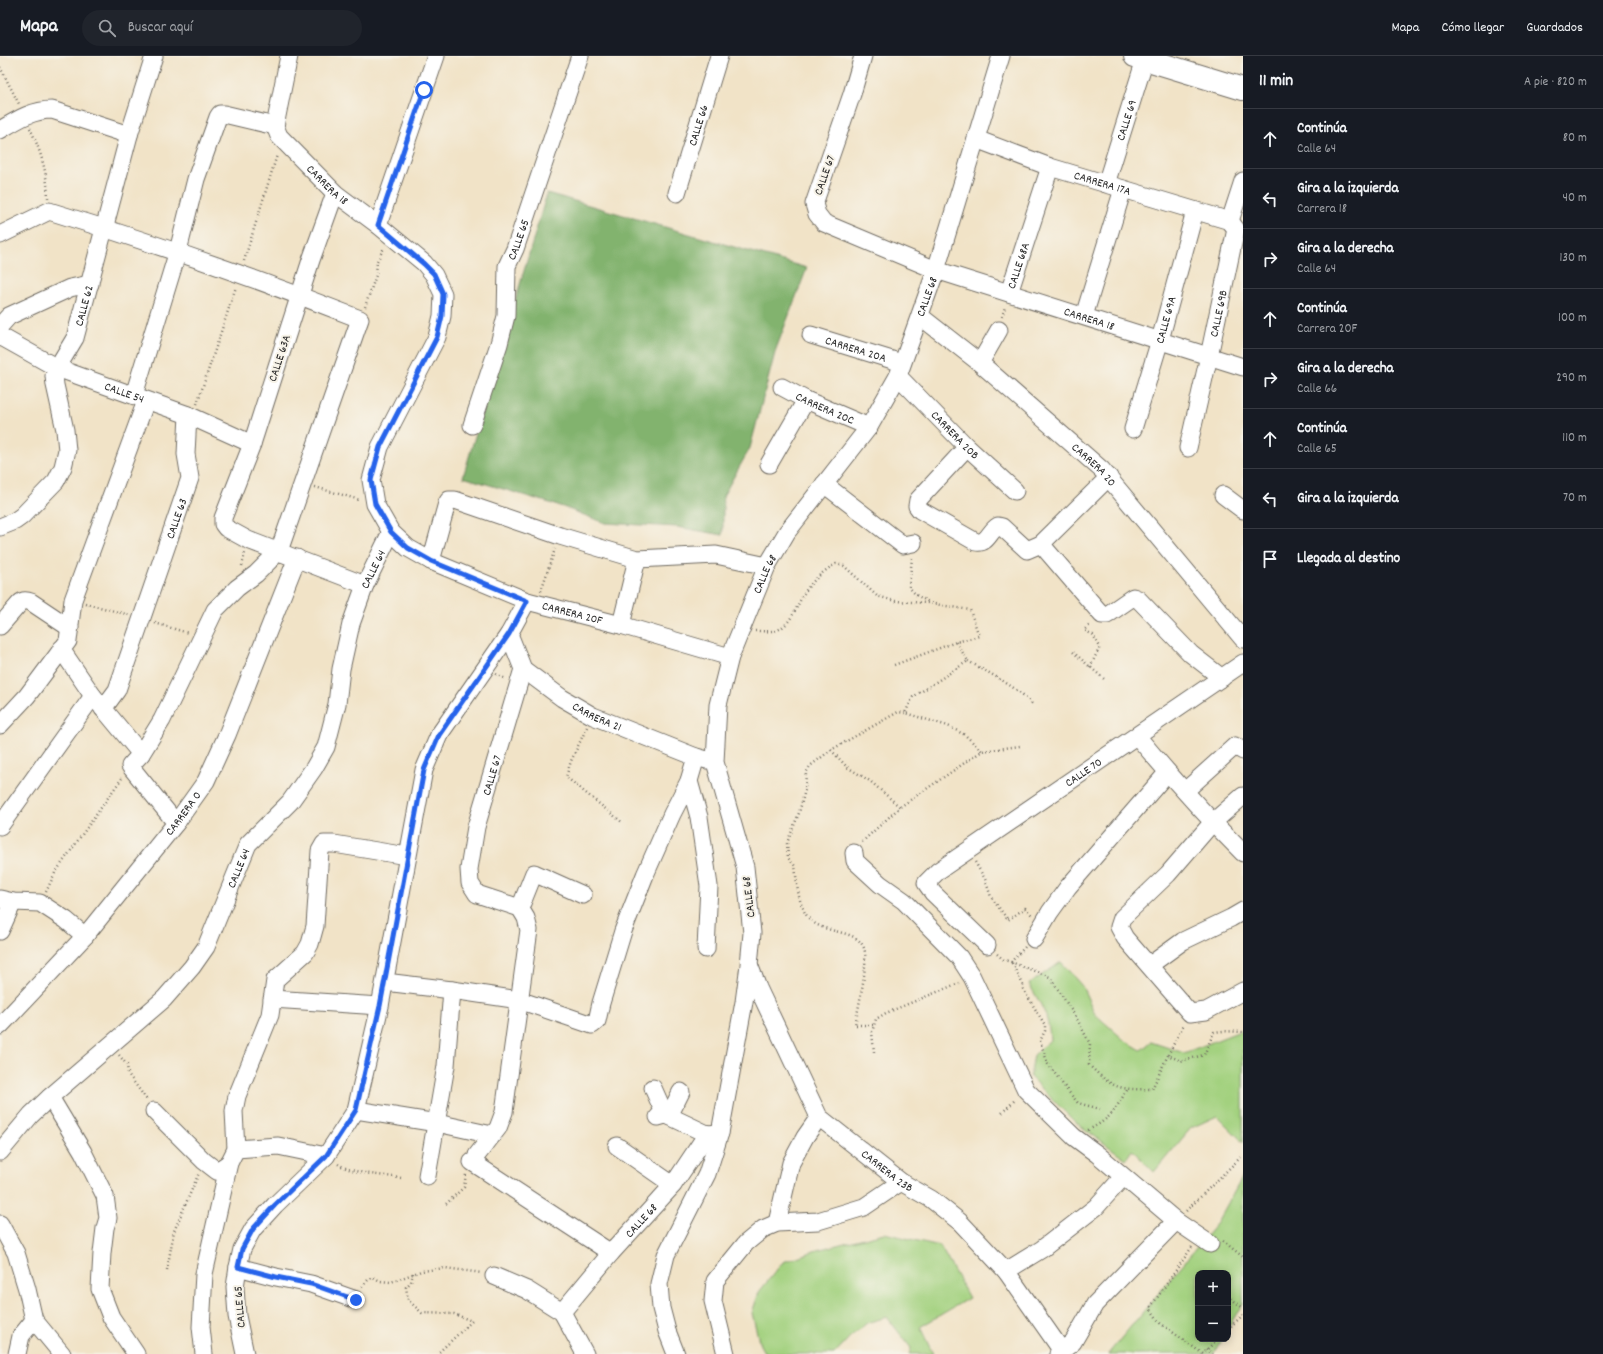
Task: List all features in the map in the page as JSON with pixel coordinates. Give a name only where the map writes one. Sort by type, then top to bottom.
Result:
[{"type":"main road","points":[[1142,57],[1243,89]]},
{"type":"street","name":"CALLE 62","points":[[0,527],[15,521],[22,516],[56,481],[63,467],[67,450],[65,430],[54,376],[57,368],[75,338],[129,135],[154,56]]},
{"type":"street","points":[[0,725],[27,696],[60,649],[68,641],[73,600],[140,398],[196,179],[218,117],[220,114],[224,114],[275,126],[289,56]]},
{"type":"street","points":[[378,225],[436,56]]},
{"type":"street","name":"CALLE 65","points":[[472,425],[500,344],[506,316],[507,266],[515,250],[580,56]]},
{"type":"street","name":"CALLE 66","points":[[677,194],[719,56]]},
{"type":"street","name":"CALLE 67","points":[[863,56],[852,94],[814,204],[817,214],[824,222],[936,270]]},
{"type":"street","name":"CALLE 68","points":[[676,1354],[667,1331],[661,1308],[659,1284],[666,1255],[707,1174],[713,1134],[749,965],[752,933],[745,867],[715,762],[718,705],[730,657],[767,566],[787,532],[869,427],[900,369],[936,270],[1002,56]]},
{"type":"street","name":"CALLE 69","points":[[1106,184],[1142,57]]},
{"type":"street","points":[[0,130],[25,116],[42,110],[52,110],[129,135]]},
{"type":"street","name":"CARRERA 18","points":[[275,126],[282,141],[335,193],[378,225],[424,264],[434,274],[443,294],[442,316],[437,337],[380,447],[371,480],[375,504]]},
{"type":"street","name":"CARRERA 17A","points":[[976,139],[1050,167],[1230,221]]},
{"type":"street","name":"CALLE 68A","points":[[1010,293],[1050,167]]},
{"type":"street","points":[[1230,221],[1243,181]]},
{"type":"street","points":[[1084,316],[1123,189]]},
{"type":"street","name":"CALLE 63A","points":[[248,540],[226,528],[223,524],[223,518],[252,444],[299,295],[335,193]]},
{"type":"street","points":[[0,235],[49,211],[178,251],[360,319],[279,551],[256,574],[238,588],[215,610],[162,720],[135,760]]},
{"type":"street","name":"CALLE 69A","points":[[1133,428],[1160,340],[1194,211]]},
{"type":"street","name":"CALLE 69B","points":[[1188,448],[1236,229],[1230,221]]},
{"type":"street","name":"CARRERA 18","points":[[936,270],[1243,367]]},
{"type":"street","points":[[0,326],[9,316],[70,288],[90,284]]},
{"type":"street","name":"CARRERA 20","points":[[920,316],[980,363],[1109,477],[1240,627]]},
{"type":"street","points":[[980,363],[999,330]]},
{"type":"street","name":"CALLE 54","points":[[0,336],[57,368],[188,415],[252,444]]},
{"type":"street","name":"CARRERA 20A","points":[[810,336],[900,369]]},
{"type":"street","name":"CARRERA 20B","points":[[900,369],[967,447],[1015,491]]},
{"type":"street","name":"CARRERA 20C","points":[[782,387],[806,400],[869,427]]},
{"type":"street","points":[[770,464],[806,400]]},
{"type":"street","name":"CALLE 63","points":[[3,816],[98,703],[117,690],[190,478],[186,454],[188,415]]},
{"type":"street","points":[[967,447],[918,500],[917,506],[920,510],[976,542],[982,543],[985,541],[994,528],[998,526],[1002,527],[1027,550],[1041,544],[1109,477]]},
{"type":"street","points":[[824,484],[903,545],[913,543]]},
{"type":"street","points":[[1223,495],[1243,510]]},
{"type":"street","points":[[431,561],[446,503],[449,500],[455,500],[560,536],[637,559],[716,555],[767,566]]},
{"type":"street","name":"CARRERA 20F","points":[[375,504],[391,532],[408,548],[431,561],[532,602],[621,625],[730,657]]},
{"type":"street","name":"CALLE 64","points":[[0,1151],[30,1115],[164,999],[192,967],[206,947],[248,844],[290,802],[314,768],[326,747],[337,704],[341,669],[351,624],[365,585],[391,532]]},
{"type":"street","points":[[248,540],[365,585]]},
{"type":"street","points":[[1041,544],[1102,615],[1107,615],[1133,597],[1138,599],[1191,654],[1222,678]]},
{"type":"street","name":"CARRERA 0","points":[[0,1026],[84,936],[176,823],[206,780],[227,735],[297,558]]},
{"type":"street","points":[[621,625],[637,559]]},
{"type":"street","points":[[0,626],[20,603],[27,601],[31,602],[70,628]]},
{"type":"street","points":[[492,1135],[437,1123],[356,1110],[380,1006],[424,770],[439,735],[532,602]]},
{"type":"street","points":[[509,634],[523,670]]},
{"type":"street","points":[[60,649],[98,703],[176,823]]},
{"type":"street","name":"CALLE 70","points":[[987,945],[933,893],[926,883],[938,871],[967,853],[1243,663]]},
{"type":"street","name":"CALLE 67","points":[[520,908],[477,894],[470,883],[469,869],[476,827],[523,670]]},
{"type":"street","name":"CARRERA 21","points":[[523,670],[562,698],[593,716],[696,758],[715,762]]},
{"type":"street","points":[[1137,736],[1212,823],[1243,853]]},
{"type":"street","points":[[1185,791],[1235,746],[1243,751]]},
{"type":"street","points":[[384,982],[519,1000],[592,1025],[597,1021],[623,931],[645,875],[672,814],[690,781],[696,758]]},
{"type":"street","points":[[1038,932],[1068,887],[1167,772]]},
{"type":"street","points":[[690,781],[699,817],[709,886],[706,949]]},
{"type":"street","points":[[1243,796],[1212,823],[1168,874],[1122,918],[1119,927],[1125,938],[1150,965],[1190,1014],[1206,1011],[1243,991]]},
{"type":"street","points":[[204,1354],[201,1327],[204,1274],[214,1225],[233,1156],[234,1111],[237,1096],[270,1015],[275,980],[305,953],[310,944],[315,926],[320,851],[324,844],[408,856]]},
{"type":"street","points":[[854,853],[855,861],[880,884],[904,901],[959,957],[972,977],[1026,1090],[1074,1137],[1176,1221],[1205,1240]]},
{"type":"street","points":[[583,895],[534,872],[520,908],[526,918],[529,930],[504,1112],[498,1128],[474,1158],[611,1253]]},
{"type":"street","points":[[0,931],[7,900],[40,903],[66,920],[84,936]]},
{"type":"street","points":[[1150,965],[1182,941],[1243,911]]},
{"type":"street","name":"CARRERA 23B","points":[[749,965],[758,988],[819,1117],[901,1182],[932,1199],[960,1222],[1006,1271],[1060,1353]]},
{"type":"street","points":[[427,1176],[446,1066],[452,990]]},
{"type":"street","points":[[272,1000],[380,1006]]},
{"type":"street","points":[[653,1088],[664,1116],[713,1134]]},
{"type":"street","points":[[664,1116],[681,1092]]},
{"type":"street","points":[[50,1097],[83,1152],[105,1196],[108,1218],[105,1228],[102,1253],[100,1290],[111,1317],[136,1354]]},
{"type":"street","name":"CALLE 65","points":[[245,1354],[237,1316],[235,1287],[242,1249],[253,1229],[275,1205],[326,1156],[356,1110]]},
{"type":"street","points":[[154,1111],[204,1161],[217,1170],[233,1156],[278,1146],[326,1156]]},
{"type":"street","points":[[777,1222],[791,1163],[805,1137],[819,1117]]},
{"type":"street","name":"CALLE 68","points":[[562,1312],[611,1253],[673,1185],[713,1134]]},
{"type":"street","points":[[617,1146],[673,1185]]},
{"type":"street","points":[[1006,1271],[1042,1249],[1090,1212],[1123,1177]]},
{"type":"street","points":[[726,1354],[713,1301],[715,1281],[746,1243],[763,1229],[777,1222],[818,1221],[864,1207],[901,1182]]},
{"type":"street","points":[[1060,1353],[1073,1342],[1095,1304],[1176,1221]]},
{"type":"street","points":[[0,1224],[16,1253],[27,1289],[34,1320],[62,1354]]},
{"type":"street","points":[[238,1267],[311,1284],[356,1300]]},
{"type":"street","points":[[494,1276],[527,1290],[562,1312],[585,1354]]},
{"type":"street","points":[[17,1354],[22,1336],[34,1320]]},
{"type":"path","points":[[0,66],[42,154],[48,181],[49,211]]},
{"type":"path","points":[[360,319],[376,275],[377,261],[383,250]]},
{"type":"path","name":"CALLE 68A","points":[[999,330],[1010,293]]},
{"type":"path","points":[[303,484],[375,504]]},
{"type":"path","points":[[532,602],[560,536]]},
{"type":"path","points":[[238,588],[248,540]]},
{"type":"path","points":[[913,543],[909,587],[916,595],[929,603]]},
{"type":"path","points":[[740,630],[778,630],[788,622],[809,586],[829,568],[836,564],[844,566],[877,596],[895,601],[929,603],[970,610],[979,636],[956,642],[894,665]]},
{"type":"path","points":[[73,600],[141,618],[202,638]]},
{"type":"path","points":[[1090,667],[1100,647],[1093,635],[1084,630],[1102,615]]},
{"type":"path","points":[[956,642],[968,661],[1008,685],[1030,701],[1033,706]]},
{"type":"path","points":[[1072,652],[1104,679]]},
{"type":"path","points":[[905,713],[913,697],[968,661]]},
{"type":"path","points":[[486,668],[519,686]]},
{"type":"path","points":[[874,1025],[855,1025],[863,981],[864,950],[861,942],[851,936],[821,928],[807,916],[797,893],[796,866],[788,858],[787,843],[799,813],[805,790],[806,773],[810,766],[831,750],[898,712],[948,726],[966,735],[982,751]]},
{"type":"path","points":[[593,716],[571,761],[566,778],[623,822]]},
{"type":"path","points":[[854,853],[857,846],[900,807],[982,751],[1020,746]]},
{"type":"path","points":[[831,750],[847,767],[870,781],[900,807]]},
{"type":"path","points":[[40,903],[55,873],[135,760]]},
{"type":"path","points":[[967,853],[985,879],[991,897],[1008,920],[1025,908],[1038,920],[1038,932],[1011,962]]},
{"type":"path","points":[[987,945],[1004,960],[1050,977],[1078,1019],[1090,1044],[1089,1065],[1103,1079],[1115,1086],[1127,1090],[1152,1088],[1190,1014]]},
{"type":"path","points":[[1011,962],[1023,985],[1023,989],[1045,1025],[1046,1031],[1040,1041],[1048,1064],[1078,1103],[1100,1108]]},
{"type":"path","points":[[874,1052],[872,1032],[876,1019],[886,1013],[918,1001],[972,977]]},
{"type":"path","points":[[1168,1056],[1181,1061],[1204,1055],[1214,1032],[1243,1032]]},
{"type":"path","points":[[111,1045],[127,1065],[128,1074],[154,1111]]},
{"type":"path","points":[[1002,1113],[1026,1090]]},
{"type":"path","points":[[1074,1137],[1102,1123],[1112,1114],[1127,1090]]},
{"type":"path","points":[[1176,1221],[1243,1155]]},
{"type":"path","points":[[326,1156],[343,1168],[401,1178]]},
{"type":"path","points":[[446,1204],[464,1187],[469,1166],[474,1158]]},
{"type":"path","points":[[167,1270],[174,1231],[204,1161]]},
{"type":"path","points":[[1205,1240],[1150,1308],[1160,1323],[1202,1354],[1214,1342]]},
{"type":"path","points":[[356,1300],[360,1290],[368,1280],[373,1277],[380,1281],[391,1282],[413,1273],[445,1268],[494,1276]]},
{"type":"path","points":[[413,1273],[411,1282],[406,1287],[408,1300],[422,1313],[454,1314],[472,1321],[437,1354]]},
{"type":"path","points":[[1231,1298],[1243,1308]]},
{"type":"path","points":[[1231,1325],[1243,1315]]},
{"type":"path","points":[[1206,1349],[1212,1354]]},
{"type":"green space","points":[[547,193],[807,268],[776,349],[750,448],[723,496],[723,535],[677,527],[605,523],[563,507],[463,477]]},
{"type":"green space","points":[[1061,962],[1082,986],[1095,1014],[1124,1040],[1141,1050],[1151,1042],[1184,1053],[1243,1030],[1243,1142],[1217,1116],[1191,1128],[1154,1172],[1132,1150],[1126,1159],[1075,1122],[1030,1077],[1034,1055],[1050,1040],[1046,1017],[1041,1004],[1029,984]]},
{"type":"green space","points":[[1243,1176],[1243,1303],[1231,1323],[1231,1270],[1195,1270],[1195,1342],[1220,1342],[1213,1354],[1108,1354],[1217,1223]]},
{"type":"green space","points":[[884,1233],[940,1246],[969,1298],[920,1327],[933,1354],[909,1354],[911,1348],[887,1317],[867,1323],[850,1337],[834,1354],[765,1354],[760,1345],[752,1313],[759,1292],[783,1262],[817,1250]]},
{"type":"route","points":[[356,1300],[311,1284],[238,1267],[242,1249],[253,1229],[275,1205],[326,1156],[356,1110],[380,1006],[400,892],[424,770],[439,735],[509,634],[527,601],[431,561],[408,548],[391,532],[375,504],[371,480],[380,447],[437,337],[442,316],[443,294],[434,274],[378,225],[424,90]]}]
